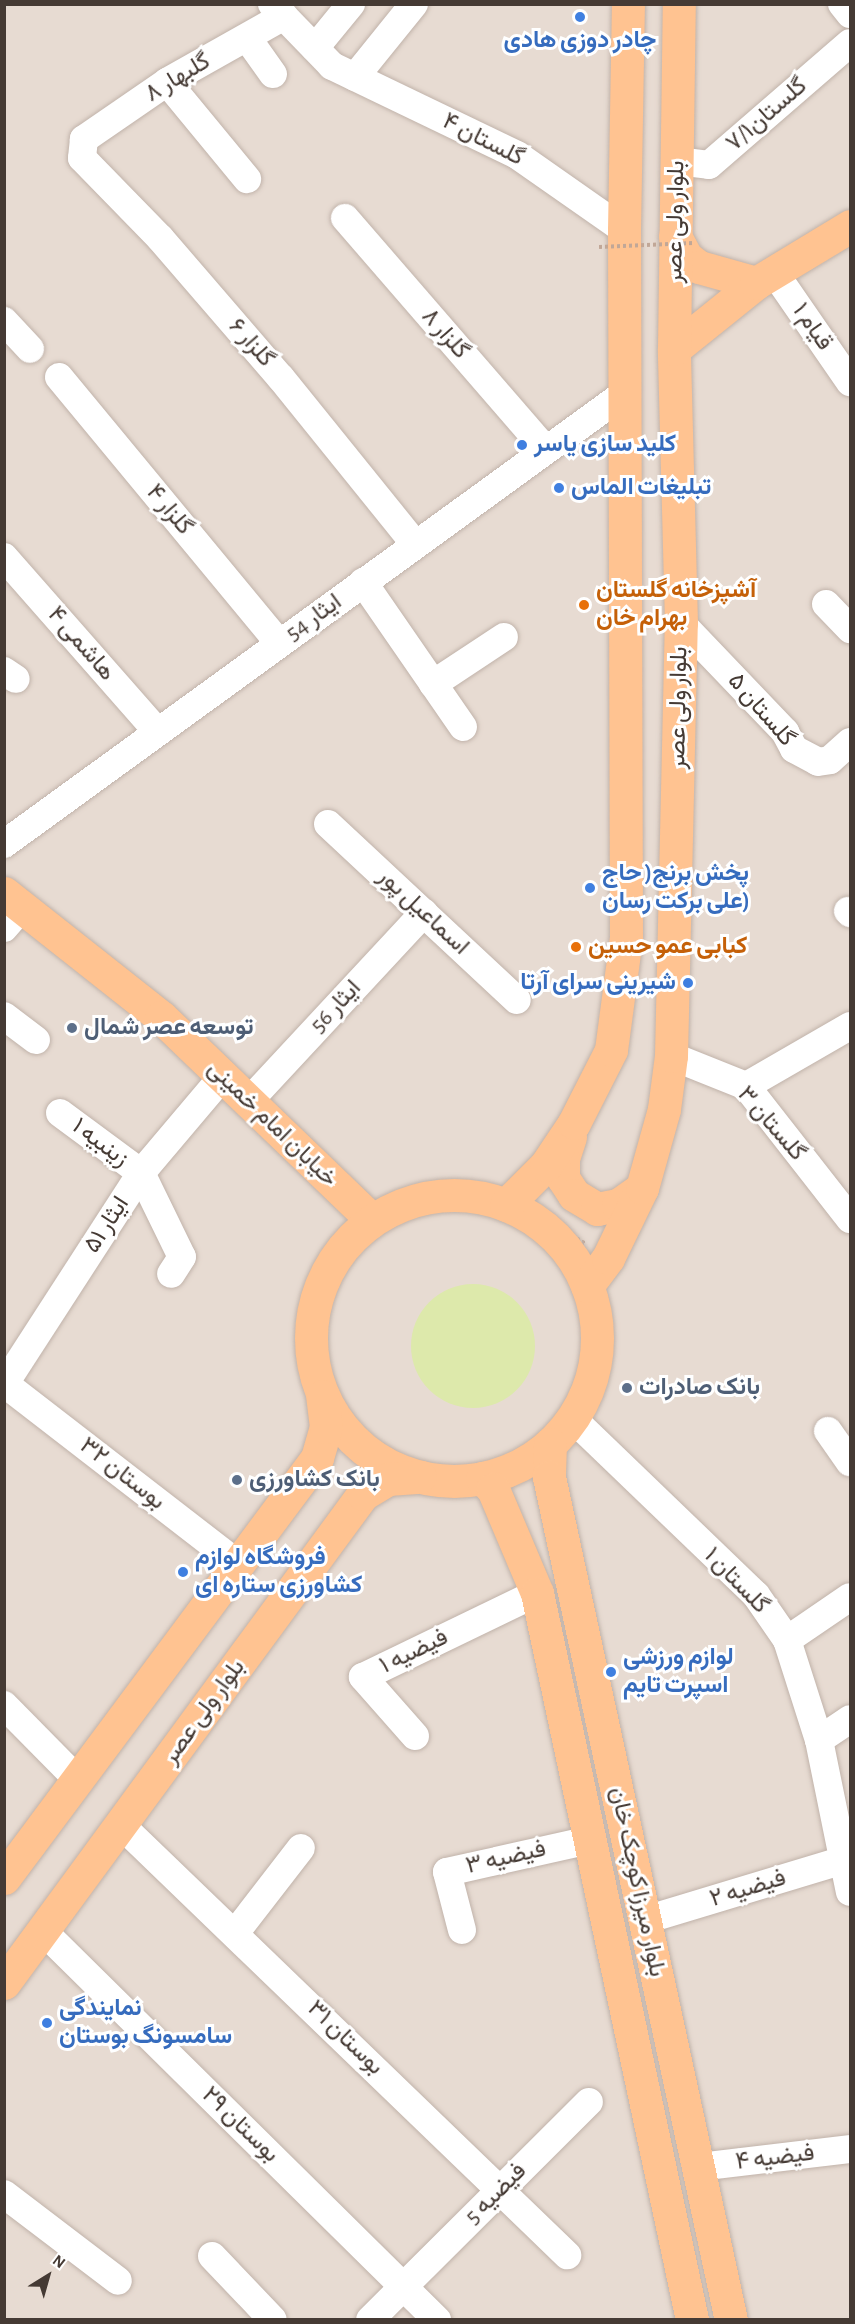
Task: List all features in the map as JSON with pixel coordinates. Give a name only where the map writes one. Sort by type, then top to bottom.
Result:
[{"type":"main road","points":[[509,1201],[546,1165],[574,1123],[611,1050],[626,938],[625,393],[611,238],[628,4]]},
{"type":"main road","name":"بلوار ولی عصر","points":[[587,1286],[608,1258],[642,1188],[664,1109],[671,1056],[681,623],[674,349],[684,240],[677,161],[679,4]]},
{"type":"main road","points":[[674,349],[765,278],[850,226]]},
{"type":"main road","points":[[684,240],[686,258],[699,267],[765,278]]},
{"type":"main road","name":"خیابان امام خمینی","points":[[11,909],[162,1017],[372,1220]]},
{"type":"main road","points":[[574,1123],[563,1158],[563,1178],[574,1195],[597,1209],[618,1205],[642,1188]]},
{"type":"main road","points":[[4,1878],[317,1458],[326,1427],[321,1388],[312,1350],[317,1298],[340,1251],[372,1220],[402,1204],[436,1196],[466,1195],[509,1201],[553,1234],[577,1265],[587,1286],[596,1319],[596,1358],[585,1395],[572,1418],[550,1444],[520,1465],[482,1478],[425,1477],[389,1465],[362,1446],[340,1422],[321,1388]]},
{"type":"main road","name":"بلوار میرزا کوچک خان","points":[[550,1444],[549,1477],[731,2319]]},
{"type":"main road","name":"بلوار ولی عصر","points":[[4,1983],[363,1494],[388,1479],[425,1477]]},
{"type":"main road","name":"بلوار میرزا کوچک خان","points":[[482,1478],[492,1489],[537,1593],[692,2319]]},
{"type":"street","points":[[334,64],[351,4]]},
{"type":"street","points":[[334,64],[414,4]]},
{"type":"street","points":[[842,4],[850,14]]},
{"type":"street","points":[[278,10],[334,64]]},
{"type":"street","name":"گلبهار ۸","points":[[80,149],[84,139],[167,82],[248,39],[278,10]]},
{"type":"street","points":[[248,39],[273,74]]},
{"type":"street","name":"گلستان۷/۱","points":[[677,161],[709,165],[850,43]]},
{"type":"street","name":"گلستان ۴","points":[[334,64],[517,154],[611,238]]},
{"type":"street","points":[[167,82],[248,179]]},
{"type":"street","name":"گلزار ۶","points":[[80,149],[82,158],[160,238],[281,378],[415,544]]},
{"type":"street","name":"گلزار ۸","points":[[345,219],[545,449]]},
{"type":"street","name":"قیام ۱","points":[[765,278],[850,382]]},
{"type":"street","points":[[4,321],[30,349]]},
{"type":"street","name":"گلزار ۴","points":[[58,377],[279,643]]},
{"type":"street","name":"ایثار 54","points":[[4,844],[625,393]]},
{"type":"street","name":"هاشمی ۴","points":[[4,557],[158,732]]},
{"type":"street","points":[[363,582],[463,727]]},
{"type":"street","points":[[826,604],[850,629]]},
{"type":"street","name":"گلستان ۵","points":[[681,623],[785,732],[794,749],[818,762],[830,760],[850,742]]},
{"type":"street","points":[[433,684],[504,637]]},
{"type":"street","name":"اسماعیل پور","points":[[328,824],[517,1000]]},
{"type":"street","name":"ایثار 56","points":[[249,1101],[424,913]]},
{"type":"street","points":[[4,1016],[36,1040]]},
{"type":"street","points":[[746,1086],[850,1026]]},
{"type":"street","name":"گلستان ۳","points":[[671,1056],[746,1086],[850,1219]]},
{"type":"street","name":"ایثار ۵۱","points":[[5,1384],[141,1173],[223,1076]]},
{"type":"street","name":"زینبیه ۱","points":[[60,1113],[141,1173]]},
{"type":"street","points":[[141,1173],[182,1257],[171,1274]]},
{"type":"street","name":"بوستان ۳۲","points":[[5,1384],[238,1564]]},
{"type":"street","name":"گلستان ۱","points":[[572,1418],[756,1595],[787,1640],[819,1740],[848,1858],[850,1892]]},
{"type":"street","points":[[828,1431],[850,1462]]},
{"type":"street","name":"فیضیه ۱","points":[[415,1736],[363,1677],[537,1593]]},
{"type":"street","points":[[787,1640],[850,1598]]},
{"type":"street","points":[[4,1705],[78,1780]]},
{"type":"street","points":[[819,1740],[850,1719]]},
{"type":"street","name":"بوستان ۳۱","points":[[121,1825],[236,1932],[567,2254]]},
{"type":"street","name":"فیضیه ۳","points":[[462,1930],[447,1872],[590,1840]]},
{"type":"street","points":[[236,1932],[302,1848]]},
{"type":"street","name":"فیضیه ۲","points":[[645,1920],[848,1858]]},
{"type":"street","name":"بوستان ۲۹","points":[[43,1931],[437,2319]]},
{"type":"street","name":"فیضیه 5","points":[[370,2319],[589,2102]]},
{"type":"street","name":"فیضیه ۴","points":[[699,2167],[850,2149]]},
{"type":"street","points":[[4,2194],[118,2281]]},
{"type":"street","points":[[212,2256],[273,2319]]},
{"type":"path","points":[[611,238],[684,240]]},
{"type":"path","points":[[509,1201],[608,1258]]},
{"type":"shaded area","points":[[5,5],[850,5],[850,2319],[5,2319]]},
{"type":"green space","points":[[473,1284],[497,1289],[517,1302],[530,1322],[535,1346],[530,1370],[517,1390],[497,1403],[473,1408],[449,1403],[429,1390],[416,1370],[411,1346],[416,1322],[429,1302],[449,1289]]},
{"type":"place","name":"چادر دوزی هادی","points":[[580,17]]},
{"type":"place","name":"کلید سازی یاسر","points":[[522,445]]},
{"type":"place","name":"تبلیغات الماس","points":[[559,488]]},
{"type":"place","name":"آشپزخانه گلستان بهرام خان","points":[[584,605]]},
{"type":"place","name":"پخش برنج( حاج علی برکت رسان)","points":[[590,888]]},
{"type":"place","name":"کبابی عمو حسین","points":[[576,947]]},
{"type":"place","name":"شیرینی سرای آرتا","points":[[688,983]]},
{"type":"place","name":"توسعه عصر شمال","points":[[72,1028]]},
{"type":"place","name":"بانک صادرات","points":[[627,1388]]},
{"type":"place","name":"بانک کشاورزی","points":[[237,1480]]},
{"type":"place","name":"فروشگاه لوازم کشاورزی ستاره ای","points":[[183,1572]]},
{"type":"place","name":"لوازم ورزشی اسپرت تایم","points":[[611,1672]]},
{"type":"place","name":"نمایندگی سامسونگ بوستان","points":[[47,2023]]}]
